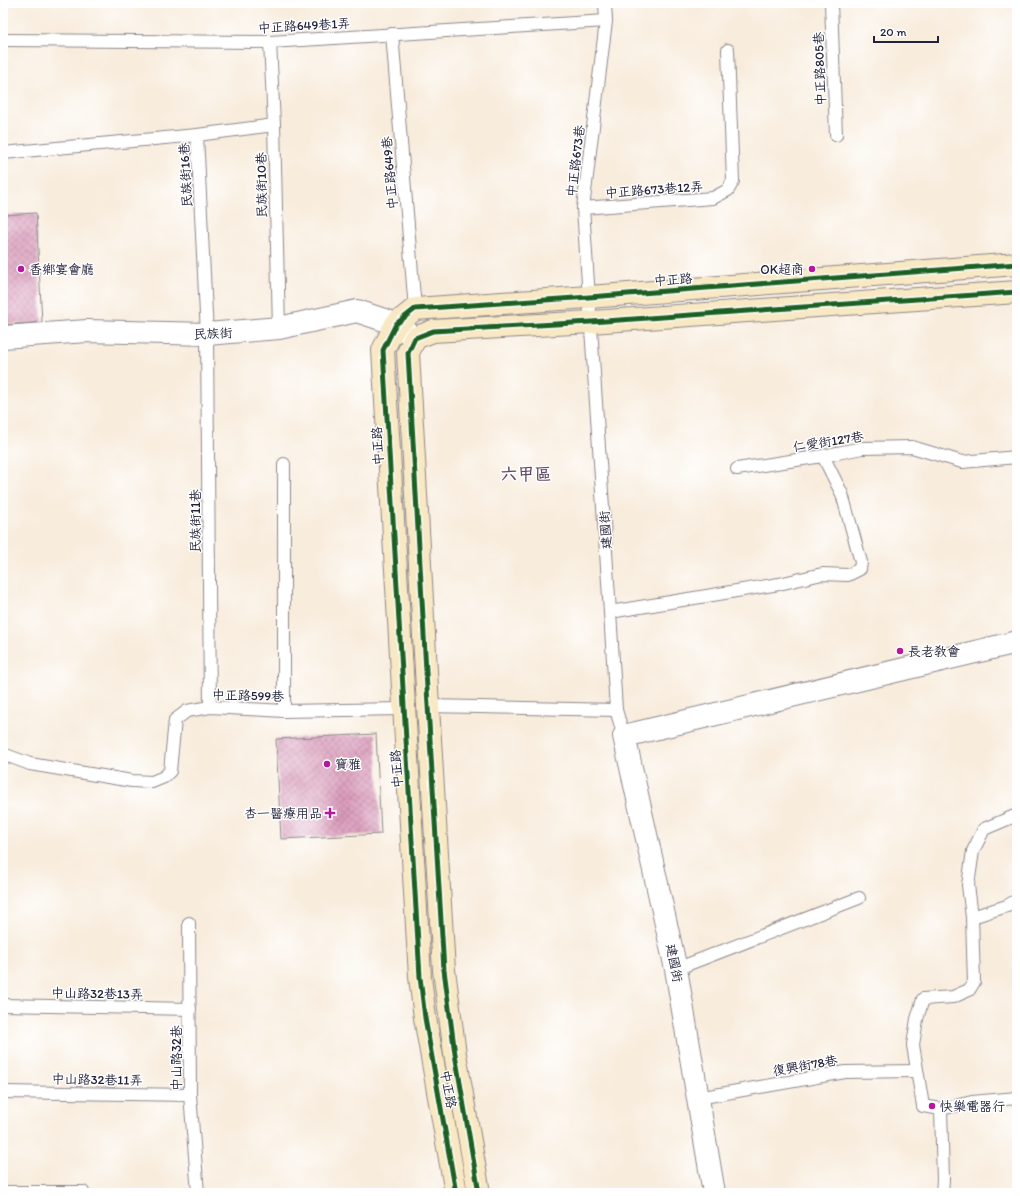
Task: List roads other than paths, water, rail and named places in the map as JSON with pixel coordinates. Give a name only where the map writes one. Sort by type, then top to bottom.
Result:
[{"type":"main road","name":"中正路","points":[[456,1193],[420,977],[383,350],[396,324],[415,309],[1017,264]]},
{"type":"main road","points":[[415,338],[433,331],[591,322],[1017,292]]},
{"type":"main road","name":"中正路","points":[[415,338],[408,353],[444,970],[455,1054],[479,1193]]},
{"type":"street","name":"民族街","points":[[3,337],[87,332],[207,334],[278,328],[357,311],[396,324],[415,338]]},
{"type":"street","points":[[624,736],[1017,642]]},
{"type":"street","name":"建國街","points":[[624,736],[676,969],[714,1193]]},
{"type":"lane","name":"中正路673巷","points":[[591,322],[583,208],[606,21],[606,3]]},
{"type":"lane","name":"中正路805巷","points":[[831,3],[836,135]]},
{"type":"lane","name":"中正路649巷1弄","points":[[3,40],[270,42],[606,21]]},
{"type":"lane","name":"中正路649巷","points":[[392,34],[415,309]]},
{"type":"lane","name":"民族街10巷","points":[[270,42],[274,125],[278,328]]},
{"type":"lane","name":"中正路673巷12弄","points":[[583,208],[713,198],[728,190],[732,181],[728,50]]},
{"type":"lane","points":[[197,135],[274,125]]},
{"type":"lane","name":"民族街16巷","points":[[3,154],[197,135],[207,334]]},
{"type":"lane","name":"建國街","points":[[591,322],[616,710],[624,736]]},
{"type":"lane","name":"民族街11巷","points":[[207,334],[210,707]]},
{"type":"lane","name":"仁愛街127巷","points":[[737,469],[823,456],[862,448],[912,447],[962,462],[1017,456]]},
{"type":"lane","points":[[610,612],[779,584],[822,574],[848,576],[860,569],[861,562],[842,494],[823,456]]},
{"type":"lane","points":[[284,464],[284,711]]},
{"type":"lane","points":[[428,706],[616,710]]},
{"type":"lane","name":"中正路599巷","points":[[3,754],[30,764],[132,781],[152,782],[164,777],[170,771],[175,720],[187,711],[210,707],[284,711],[404,709]]},
{"type":"lane","points":[[1017,815],[984,829],[973,851],[968,885],[972,917],[974,982],[969,990],[953,997],[923,999],[917,1019],[913,1045],[923,1106],[941,1109],[972,1102],[1017,1098]]},
{"type":"lane","points":[[676,969],[859,898]]},
{"type":"lane","points":[[972,917],[1007,906],[1017,900]]},
{"type":"lane","name":"中山路32巷","points":[[189,924],[190,1095],[198,1193]]},
{"type":"lane","name":"中山路32巷13弄","points":[[3,1005],[190,1008]]},
{"type":"lane","name":"復興街78巷","points":[[698,1098],[845,1072],[917,1071]]},
{"type":"lane","name":"中山路32巷11弄","points":[[3,1092],[190,1095]]},
{"type":"lane","points":[[941,1109],[942,1193]]},
{"type":"lane","points":[[3,1192],[83,1192]]},
{"type":"place","name":"香鄉宴會廳","points":[[21,269]]},
{"type":"place","name":"OK超商","points":[[812,269]]},
{"type":"place","name":"長老教會","points":[[900,651]]},
{"type":"place","name":"寶雅","points":[[327,764]]},
{"type":"place","name":"杏一醫療用品","points":[[330,813]]},
{"type":"place","name":"快樂電器行","points":[[932,1106]]},
{"type":"district","name":"六甲區","points":[[526,474]]}]
